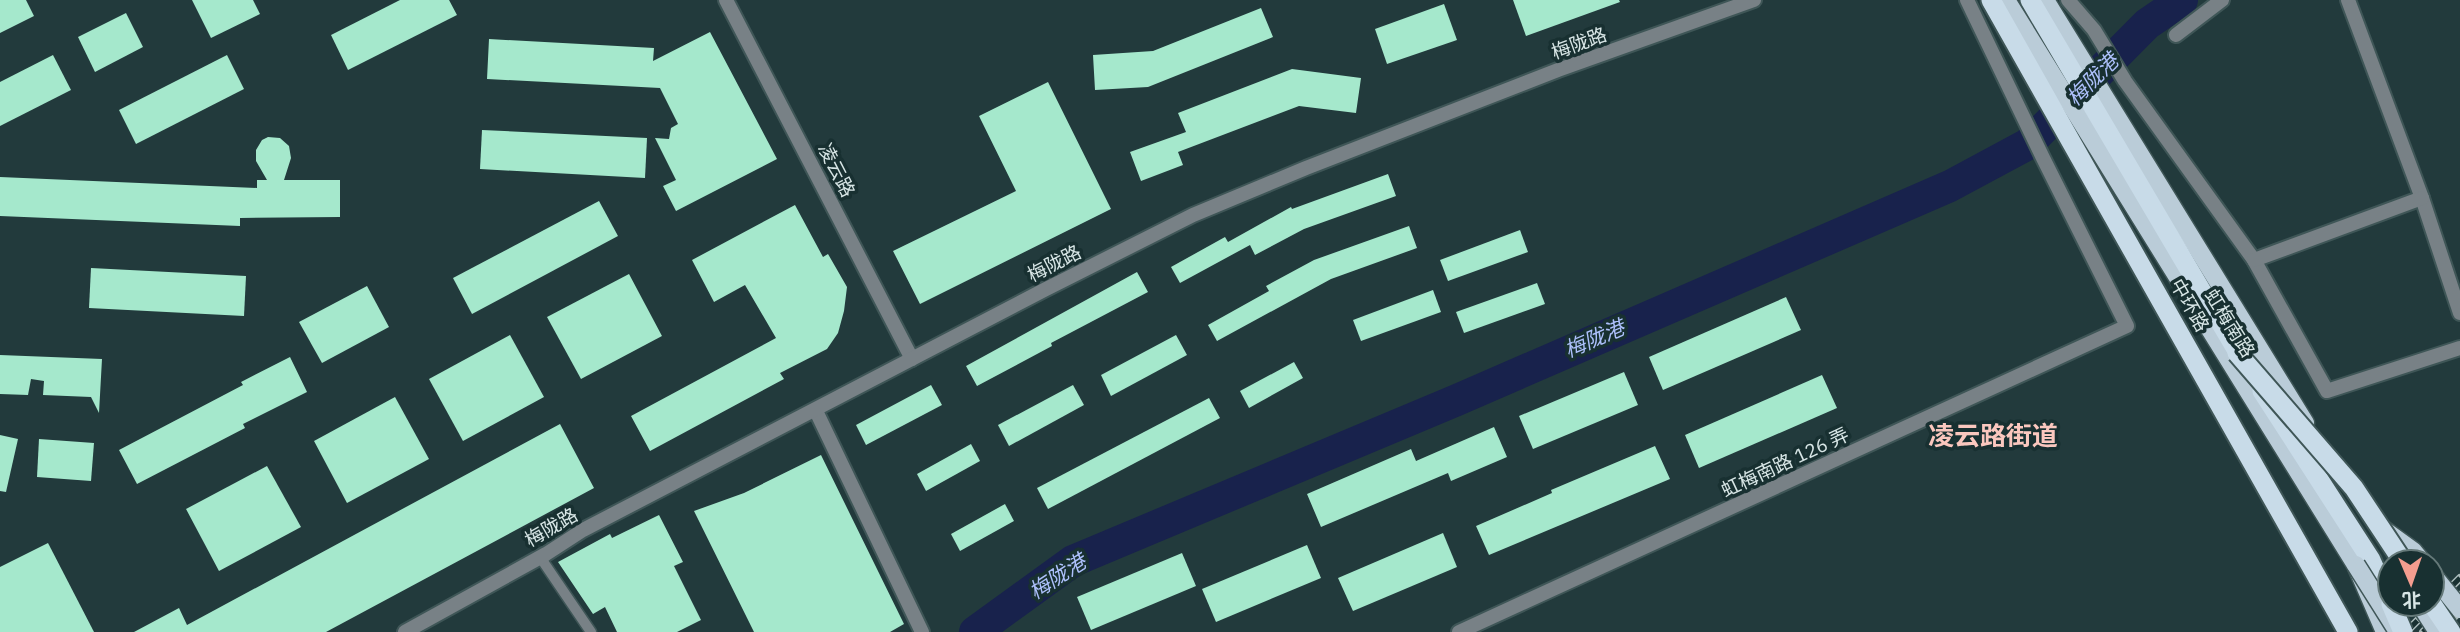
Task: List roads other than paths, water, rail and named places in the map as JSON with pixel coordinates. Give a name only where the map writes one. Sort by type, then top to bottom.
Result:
[{"type":"highway","name":"中环路","points":[[1991,0],[2348,632]]},
{"type":"highway","name":"中环路","points":[[2030,0],[2237,353],[2376,571]]},
{"type":"highway","points":[[2237,353],[2354,488],[2394,548]]},
{"type":"main road","name":"虹梅南路","points":[[2006,0],[2400,632]]},
{"type":"main road","name":"虹梅南路","points":[[2045,0],[2384,548]]},
{"type":"main road","points":[[2362,514],[2409,548]]},
{"type":"main road","points":[[2356,565],[2385,632]]},
{"type":"main road","points":[[2446,591],[2460,609]]},
{"type":"street","name":"凌云路","points":[[726,0],[912,359]]},
{"type":"street","name":"梅陇路","points":[[405,632],[583,530],[1193,215],[1558,70],[1754,0]]},
{"type":"street","name":"虹梅南路 126 弄","points":[[1459,632],[2127,326],[1967,0]]},
{"type":"street","points":[[2068,0],[2094,30],[2124,81],[2254,260],[2327,391],[2460,348]]},
{"type":"street","points":[[2176,35],[2222,0]]},
{"type":"street","points":[[2348,0],[2422,198],[2460,313]]},
{"type":"street","points":[[2254,260],[2422,198]]},
{"type":"street","points":[[816,411],[922,632]]},
{"type":"lane","points":[[540,557],[592,632]]},
{"type":"waterway","name":"梅陇港","points":[[975,632],[1073,561],[1457,400],[1950,186],[2028,144],[2147,24],[2182,0]]},
{"type":"railway","points":[[2406,632],[2460,578]]},
{"type":"railway","points":[[2423,632],[2460,595]]},
{"type":"railway","points":[[2439,632],[2460,611]]},
{"type":"district","name":"凌云路街道","points":[[1993,435]]}]
